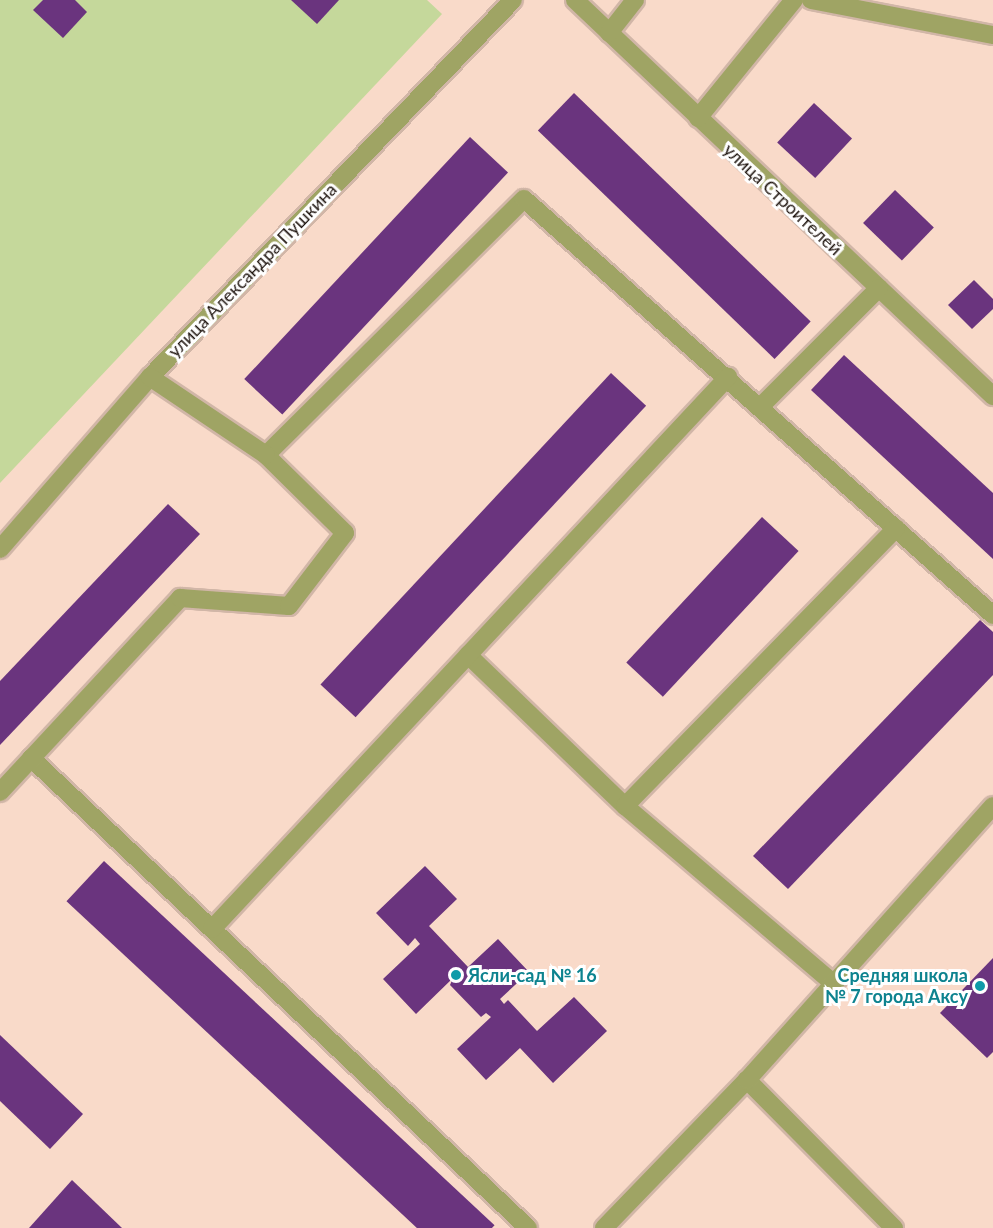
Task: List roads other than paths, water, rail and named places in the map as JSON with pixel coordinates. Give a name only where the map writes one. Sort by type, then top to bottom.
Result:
[{"type":"street","name":"улица Александра Пушкина","points":[[0,549],[150,377],[513,0]]},
{"type":"street","name":"улица Строителей","points":[[575,0],[993,396]]},
{"type":"street","points":[[609,33],[635,0]]},
{"type":"street","points":[[698,118],[794,0]]},
{"type":"street","points":[[811,0],[993,35]]},
{"type":"street","points":[[266,455],[524,199],[761,406],[993,615]]},
{"type":"street","points":[[761,406],[879,288]]},
{"type":"street","points":[[0,792],[180,597],[289,606],[345,533],[266,455],[150,377]]},
{"type":"street","points":[[212,929],[728,377]]},
{"type":"street","points":[[625,806],[896,528]]},
{"type":"street","points":[[468,656],[625,806],[833,983]]},
{"type":"street","points":[[31,759],[528,1228]]},
{"type":"street","points":[[604,1228],[747,1080],[993,806]]},
{"type":"street","points":[[747,1080],[894,1228]]},
{"type":"place","name":"Ясли-сад № 16","points":[[456,975]]},
{"type":"place","name":"Средняя школа № 7 города Аксу","points":[[980,986]]}]
